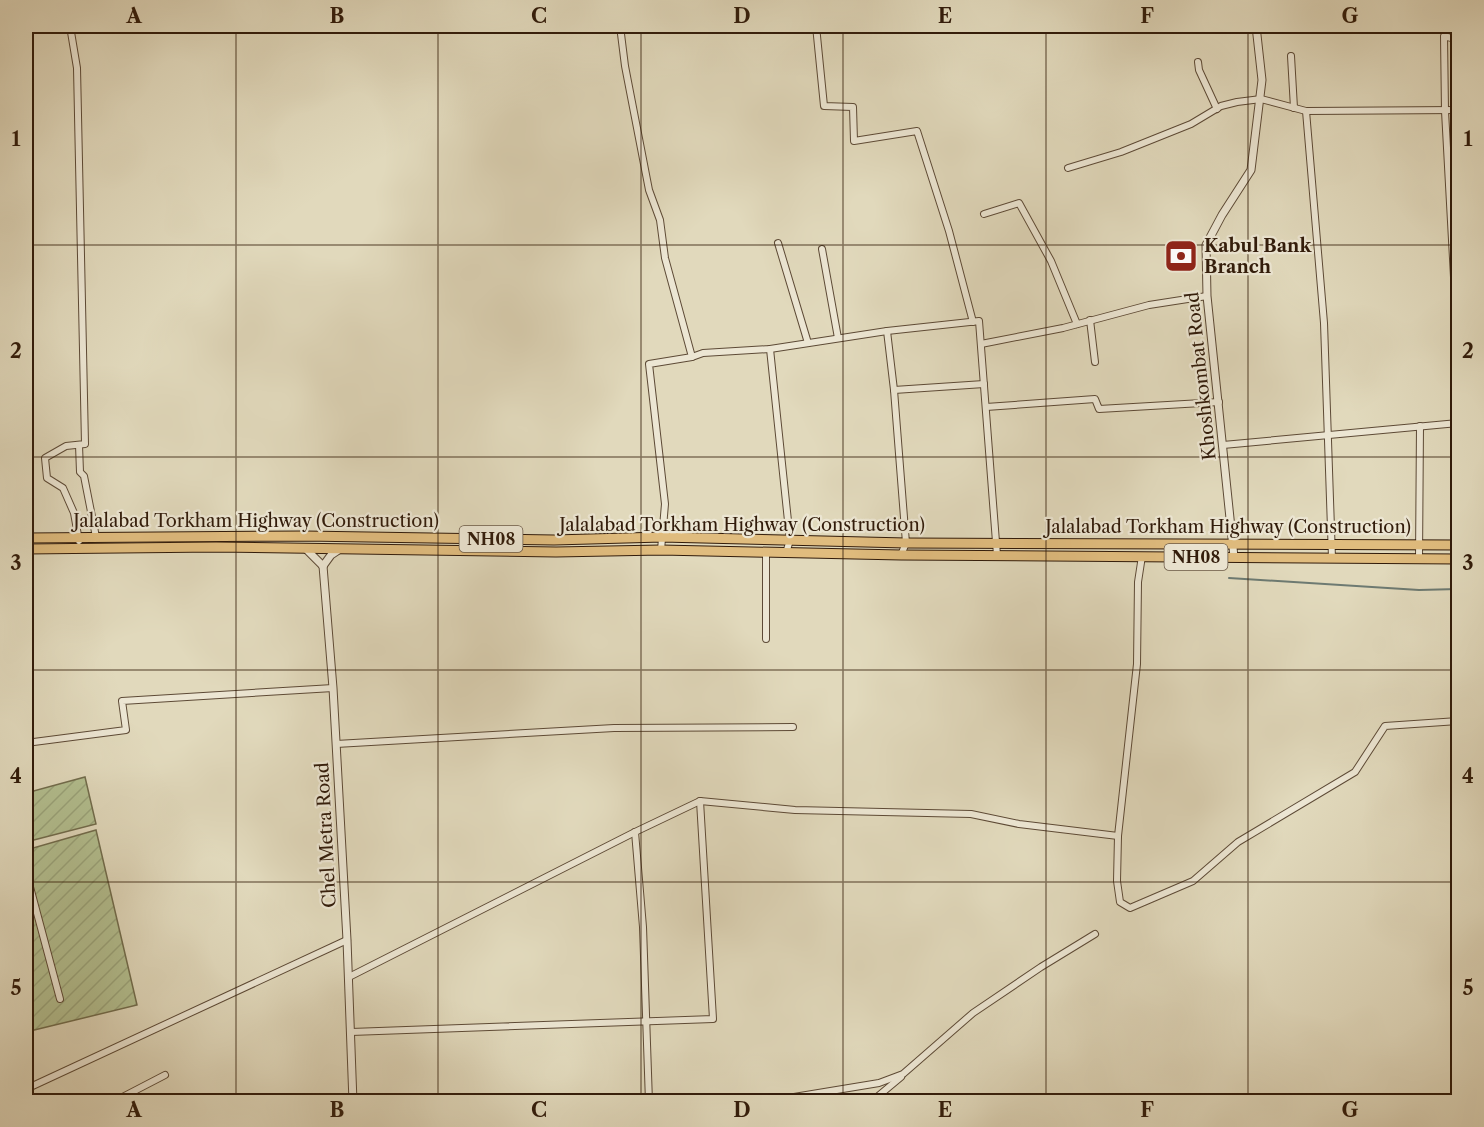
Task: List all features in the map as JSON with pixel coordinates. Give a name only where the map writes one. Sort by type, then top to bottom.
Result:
[{"type":"highway","name":"Jalalabad Torkham Highway (Construction)","points":[[26,538],[305,536],[554,540],[662,537],[906,543],[1458,545]]},
{"type":"highway","name":"NH08","points":[[934,555],[957,543]]},
{"type":"highway","name":"NH08","points":[[26,549],[305,548],[556,552],[661,550],[901,555],[1458,559]]},
{"type":"street","points":[[70,26],[78,68],[85,444],[66,446],[45,458],[47,478],[63,488],[74,513],[79,548]]},
{"type":"street","points":[[628,26],[620,27],[649,190],[660,220],[665,258],[692,357]]},
{"type":"street","points":[[816,26],[824,106],[853,107],[854,141],[917,131],[949,231],[973,322]]},
{"type":"street","points":[[1205,27],[1238,26]]},
{"type":"street","name":"Khoshkombat Road","points":[[1234,557],[1207,296],[1206,244],[1251,170],[1262,80],[1256,26]]},
{"type":"street","points":[[1458,39],[1444,36],[1445,111],[1458,351]]},
{"type":"street","points":[[1291,56],[1294,108]]},
{"type":"street","points":[[1198,62],[1199,70],[1217,109]]},
{"type":"street","points":[[1068,168],[1121,152],[1191,124],[1217,109],[1237,102],[1261,99],[1306,111],[1458,110]]},
{"type":"street","points":[[1306,111],[1324,323],[1326,435],[1332,558]]},
{"type":"street","points":[[984,214],[1019,203],[1051,261],[1077,324]]},
{"type":"street","points":[[778,243],[808,343]]},
{"type":"street","points":[[822,249],[838,338]]},
{"type":"street","points":[[981,344],[1077,324],[1149,305],[1207,296]]},
{"type":"street","points":[[1090,320],[1095,362]]},
{"type":"street","points":[[661,550],[666,504],[649,364],[704,353],[770,350],[887,331],[979,321],[997,555]]},
{"type":"street","points":[[887,331],[906,543],[901,555]]},
{"type":"street","points":[[770,350],[790,540],[786,553]]},
{"type":"street","points":[[894,390],[984,384]]},
{"type":"street","points":[[986,407],[1095,399],[1099,409],[1219,402]]},
{"type":"street","points":[[1223,444],[1458,423]]},
{"type":"street","points":[[1419,559],[1420,426]]},
{"type":"street","points":[[79,445],[81,472],[84,476],[96,537]]},
{"type":"street","points":[[305,548],[323,566],[331,555],[340,549]]},
{"type":"street","points":[[766,553],[766,639]]},
{"type":"street","points":[[1142,556],[1138,582],[1137,664],[1118,836],[1117,881],[1120,902],[1130,908],[1193,881],[1238,842],[1355,772],[1385,726],[1458,721]]},
{"type":"street","name":"Chel Metra Road","points":[[323,566],[333,688],[349,977],[353,1101]]},
{"type":"street","points":[[26,743],[126,730],[122,701],[333,688]]},
{"type":"street","points":[[336,744],[614,728],[793,727]]},
{"type":"street","points":[[349,977],[700,801],[795,810],[971,814],[1019,824],[1118,836]]},
{"type":"street","points":[[351,1032],[713,1019],[700,801]]},
{"type":"street","points":[[635,832],[643,927],[649,1101]]},
{"type":"street","points":[[26,872],[60,999]]},
{"type":"street","points":[[871,1101],[973,1013],[1095,934]]},
{"type":"street","points":[[26,1089],[347,940]]},
{"type":"street","points":[[712,1101],[788,1098],[879,1083],[903,1074]]},
{"type":"street","points":[[113,1101],[165,1075]]},
{"type":"green space","points":[[85,777],[96,824],[26,842],[26,793]]},
{"type":"green space","points":[[96,830],[137,1005],[26,1032],[26,850]]},
{"type":"waterway","points":[[1229,578],[1419,590],[1458,589]]},
{"type":"place","name":"Kabul Bank Branch","points":[[1181,256]]}]
